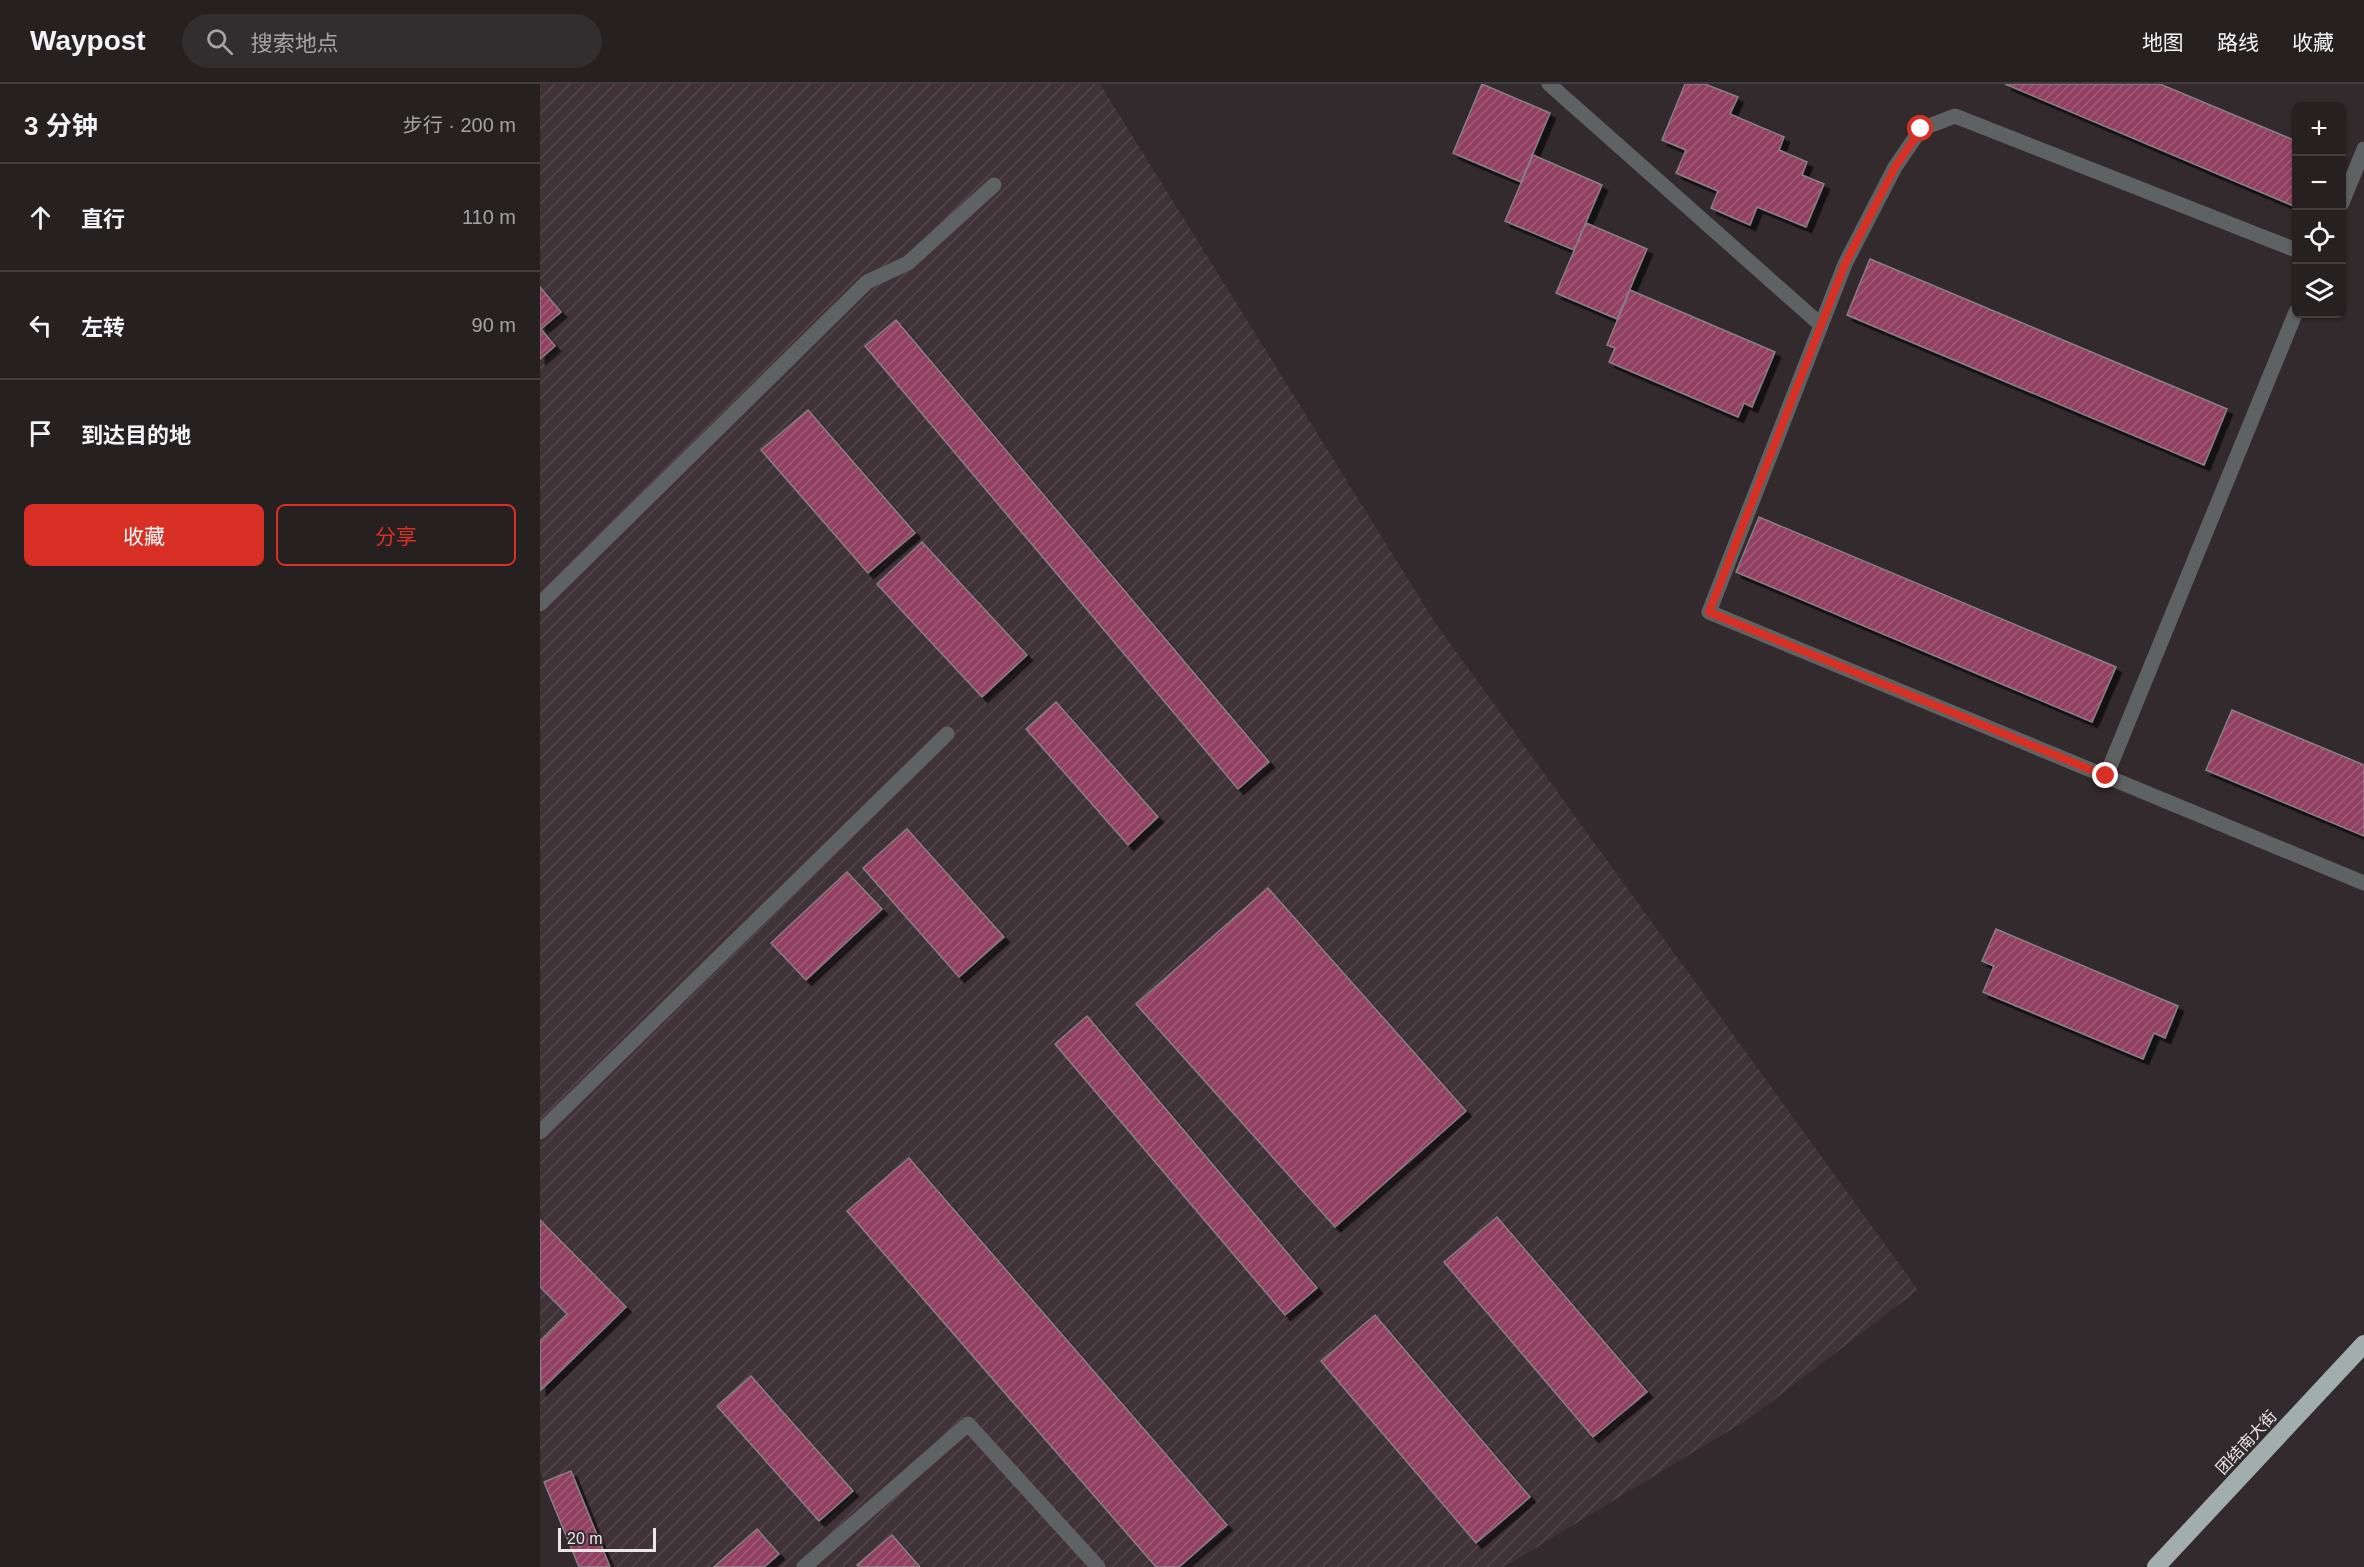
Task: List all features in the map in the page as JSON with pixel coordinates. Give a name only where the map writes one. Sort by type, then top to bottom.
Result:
[{"type":"highway","name":"团结南大街","points":[[2156,1567],[2364,1344]]},
{"type":"lane","points":[[1549,84],[1821,324]]},
{"type":"lane","points":[[2292,248],[1955,116],[1921,129],[1895,167],[1845,264],[1709,612],[2364,883]]},
{"type":"lane","points":[[2346,193],[2364,149]]},
{"type":"lane","points":[[540,604],[867,282],[909,263],[994,184]]},
{"type":"lane","points":[[2106,776],[2294,318]]},
{"type":"lane","points":[[540,1132],[947,734]]},
{"type":"lane","points":[[804,1567],[968,1424],[1098,1567]]},
{"type":"shaded area","points":[[540,84],[1100,84],[1436,624],[1918,1290],[1750,1418],[1504,1567],[579,1567],[540,1471]]},
{"type":"building","points":[[1482,84],[1550,113],[1521,182],[1453,153]]},
{"type":"building","points":[[1685,84],[1705,84],[1738,97],[1730,114],[1784,137],[1779,150],[1807,162],[1802,175],[1824,184],[1806,227],[1757,207],[1750,225],[1711,208],[1718,191],[1676,173],[1686,150],[1662,140]]},
{"type":"building","points":[[2005,84],[2160,84],[2292,139],[2292,205]]},
{"type":"building","points":[[1533,155],[1602,185],[1574,250],[1505,221]]},
{"type":"building","points":[[1586,223],[1647,249],[1617,319],[1556,293]]},
{"type":"building","points":[[1870,259],[2227,409],[2204,465],[1847,315]]},
{"type":"building","points":[[540,287],[561,312],[541,329],[555,346],[540,359]]},
{"type":"building","points":[[1630,290],[1775,352],[1752,407],[1744,403],[1738,417],[1609,362],[1615,348],[1607,345]]},
{"type":"building","points":[[896,320],[1269,762],[1238,789],[865,346]]},
{"type":"building","points":[[808,410],[915,533],[868,573],[761,450]]},
{"type":"building","points":[[1759,517],[2116,667],[2092,722],[1736,572]]},
{"type":"building","points":[[922,542],[1027,655],[982,697],[877,584]]},
{"type":"building","points":[[1056,702],[1158,817],[1128,845],[1026,729]]},
{"type":"building","points":[[2232,710],[2364,765],[2364,836],[2206,770]]},
{"type":"building","points":[[907,829],[1004,937],[959,977],[863,868]]},
{"type":"building","points":[[847,872],[882,909],[806,980],[771,943]]},
{"type":"building","points":[[1268,888],[1466,1111],[1335,1227],[1136,1004]]},
{"type":"building","points":[[1996,929],[2178,1006],[2165,1038],[2154,1033],[2143,1059],[1983,992],[1994,966],[1982,961]]},
{"type":"building","points":[[1087,1016],[1317,1288],[1285,1315],[1055,1044]]},
{"type":"building","points":[[909,1158],[1227,1525],[1179,1567],[1156,1567],[847,1211]]},
{"type":"building","points":[[1497,1217],[1647,1392],[1593,1437],[1444,1262]]},
{"type":"building","points":[[540,1220],[626,1307],[541,1390],[540,1341],[567,1314],[540,1287]]},
{"type":"building","points":[[1375,1315],[1530,1497],[1476,1543],[1321,1361]]},
{"type":"building","points":[[751,1376],[853,1491],[819,1521],[717,1406]]},
{"type":"building","points":[[571,1471],[610,1567],[579,1567],[544,1482]]},
{"type":"building","points":[[757,1529],[779,1554],[764,1567],[714,1567]]},
{"type":"building","points":[[892,1535],[920,1567],[859,1567],[857,1565]]},
{"type":"route","points":[[1921,129],[1895,167],[1845,264],[1709,612],[2106,776]]}]
